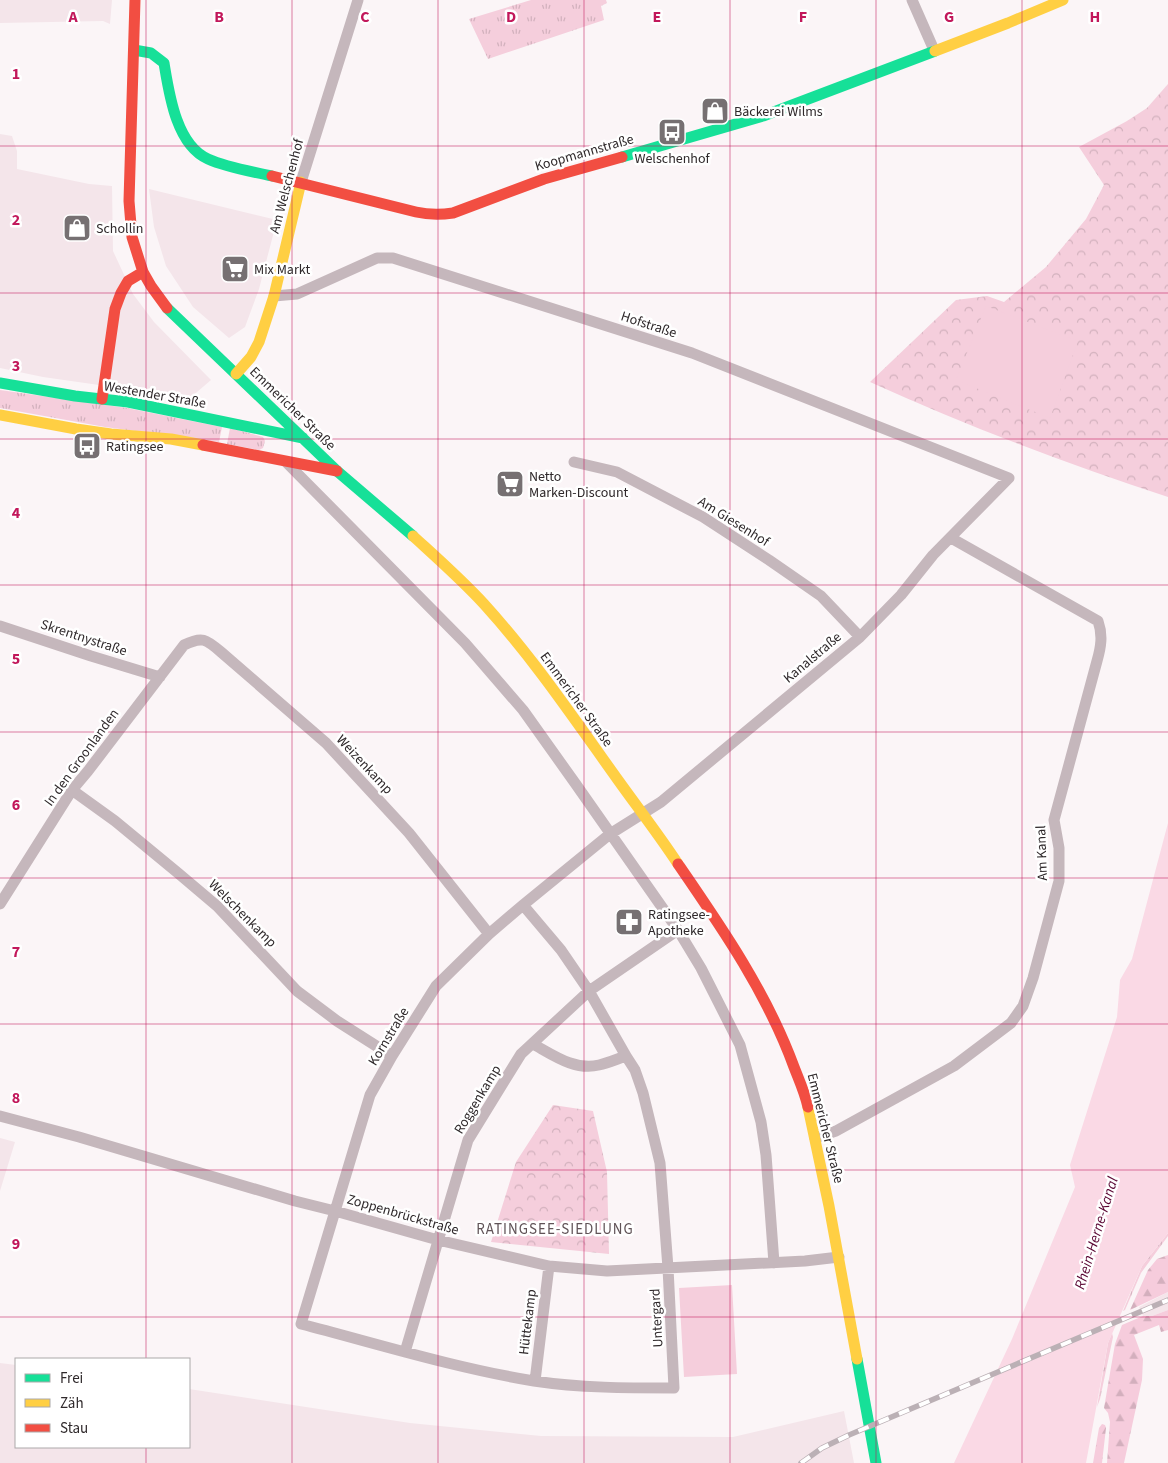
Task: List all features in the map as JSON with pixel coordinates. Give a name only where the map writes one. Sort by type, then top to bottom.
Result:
[{"type":"main road","name":"Emmericher Straße","points":[[135,0],[129,201],[132,237],[143,272],[168,309],[303,438],[322,462],[337,471],[410,533],[442,562],[490,612],[559,696],[686,874],[734,946],[776,1022],[806,1099],[839,1257],[876,1463]]},
{"type":"main road","name":"Koopmannstraße","points":[[134,50],[151,53],[164,63],[179,126],[194,147],[205,158],[416,212],[441,215],[453,213],[544,179],[760,117],[1008,23],[1063,0]]},
{"type":"main road","name":"Am Welschenhof","points":[[236,374],[251,357],[259,342],[274,296],[301,182]]},
{"type":"main road","points":[[102,399],[115,309],[128,281],[143,272]]},
{"type":"main road","name":"Westender Straße","points":[[0,383],[76,396],[128,402],[303,438]]},
{"type":"main road","points":[[0,415],[69,429],[171,439],[284,461],[322,462]]},
{"type":"main road","points":[[284,461],[297,456],[303,445],[303,438]]},
{"type":"street","name":"Am Welschenhof","points":[[301,182],[358,0]]},
{"type":"street","points":[[912,0],[934,50]]},
{"type":"street","name":"Hofstraße","points":[[274,296],[297,294],[377,258],[393,258],[692,353],[1009,478]]},
{"type":"street","points":[[284,461],[312,487],[465,643],[523,710],[678,930],[740,1045],[761,1122],[766,1154],[774,1263]]},
{"type":"street","points":[[312,487],[314,477],[322,462]]},
{"type":"street","name":"Am Giesenhof","points":[[574,462],[618,472],[704,518],[821,596],[860,637]]},
{"type":"street","name":"Kanalstraße","points":[[610,834],[661,802],[860,637],[900,595],[933,555],[1009,478]]},
{"type":"street","name":"Am Kanal","points":[[815,1138],[836,1130],[954,1066],[1011,1023],[1023,1006],[1033,978],[1059,881],[1059,848],[1054,820],[1097,661],[1102,631],[1098,622],[951,538]]},
{"type":"street","name":"Skrentnystraße","points":[[0,626],[160,677]]},
{"type":"street","name":"In den Groonlanden","points":[[0,904],[72,790],[184,645],[197,639]]},
{"type":"street","name":"Weizenkamp","points":[[197,639],[210,643],[222,652],[326,743],[409,833],[489,934]]},
{"type":"street","name":"Welschenkamp","points":[[72,790],[122,827],[217,906],[297,991],[337,1021],[392,1056]]},
{"type":"street","name":"Kornstraße","points":[[301,1324],[370,1095],[436,986],[489,934],[610,834]]},
{"type":"street","name":"Untergard","points":[[301,1324],[469,1368],[535,1381],[606,1388],[674,1388],[660,1163],[643,1093],[635,1070],[589,991],[561,950],[523,905]]},
{"type":"street","name":"Roggenkamp","points":[[405,1352],[468,1140],[521,1054],[589,991],[678,930]]},
{"type":"street","points":[[533,1044],[557,1058],[576,1066],[598,1066],[626,1056]]},
{"type":"street","name":"Zoppenbrückstraße","points":[[0,1116],[89,1140],[294,1201],[438,1240],[549,1266],[607,1271],[774,1263],[839,1257]]},
{"type":"street","name":"Hüttekamp","points":[[535,1381],[549,1266]]},
{"type":"shaded area","points":[[0,0],[112,0],[110,24],[103,21],[0,23]]},
{"type":"shaded area","points":[[0,134],[12,136],[17,151],[17,169],[89,184],[112,186],[113,251],[133,294],[154,322],[211,380],[190,398],[43,377],[0,368]]},
{"type":"shaded area","points":[[149,189],[277,220],[259,289],[245,327],[229,338],[193,307],[166,266],[154,227]]},
{"type":"shaded area","points":[[0,1138],[15,1142],[0,1191]]},
{"type":"shaded area","points":[[1168,1292],[1168,1310],[1152,1316],[1143,1316],[1139,1307]]},
{"type":"shaded area","points":[[0,1363],[15,1365],[15,1448],[190,1448],[190,1389],[410,1423],[541,1436],[733,1437],[844,1411],[854,1463],[0,1463]]},
{"type":"green space","points":[[531,0],[606,0],[607,3],[601,6],[604,20],[488,59],[469,19]]},
{"type":"green space","points":[[1168,84],[1168,497],[1018,444],[870,382],[956,300],[987,296],[1004,302],[1046,267],[1086,219],[1104,185],[1079,147],[1147,108]]},
{"type":"green space","points":[[986,306],[1078,341],[1050,418],[956,380]]},
{"type":"green space","points":[[0,390],[127,408],[222,427],[219,442],[105,427],[0,408]]},
{"type":"green space","points":[[230,428],[263,437],[265,441],[263,448],[259,450],[227,444]]},
{"type":"green space","points":[[553,1105],[593,1111],[607,1172],[609,1254],[491,1242],[516,1162]]},
{"type":"green space","points":[[1168,1233],[1168,1236],[1141,1273],[1123,1311],[1142,1266]]},
{"type":"green space","points":[[1168,1255],[1168,1292],[1130,1310],[1148,1270],[1157,1259]]},
{"type":"green space","points":[[732,1285],[737,1374],[684,1377],[679,1288]]},
{"type":"green space","points":[[1168,1310],[1168,1330],[1161,1332],[1159,1325],[1134,1335],[1143,1359],[1142,1380],[1124,1463],[1107,1463],[1110,1422],[1108,1413],[1104,1408],[1115,1344],[1122,1325],[1143,1316],[1152,1316]]},
{"type":"green space","points":[[1112,1333],[1113,1337],[1097,1407],[1108,1343]]},
{"type":"green space","points":[[1102,1424],[1106,1428],[1102,1463],[1093,1463],[1099,1428]]},
{"type":"water","name":"Rhein-Herne-Kanal","points":[[1168,823],[1168,1233],[1142,1266],[1108,1343],[1086,1463],[954,1463],[1012,1339],[1075,1187],[1070,1165],[1117,1017],[1120,980],[1132,959]]},
{"type":"railway","points":[[801,1463],[822,1448],[849,1435],[1168,1300]]},
{"type":"traffic: fast","points":[[134,50],[151,53],[164,63],[168,89],[176,117],[188,142],[197,152],[223,165],[272,176]]},
{"type":"traffic: fast","points":[[622,157],[763,116],[935,51]]},
{"type":"traffic: fast","points":[[167,308],[337,471],[413,536]]},
{"type":"traffic: fast","points":[[0,383],[75,396],[128,402],[303,438]]},
{"type":"traffic: fast","points":[[857,1359],[876,1463]]},
{"type":"traffic: slow","points":[[935,51],[1063,0]]},
{"type":"traffic: slow","points":[[236,374],[251,357],[259,342],[274,296],[301,182]]},
{"type":"traffic: slow","points":[[0,415],[76,429],[171,439],[203,445]]},
{"type":"traffic: slow","points":[[413,536],[476,595],[520,646],[570,712],[678,864]]},
{"type":"traffic: slow","points":[[808,1107],[829,1206],[857,1359]]},
{"type":"traffic: jam","points":[[135,0],[129,201],[132,237],[143,272],[167,308]]},
{"type":"traffic: jam","points":[[272,176],[416,212],[444,214],[453,213],[544,179],[622,157]]},
{"type":"traffic: jam","points":[[102,399],[115,309],[128,281],[143,272]]},
{"type":"traffic: jam","points":[[203,445],[337,471]]},
{"type":"traffic: jam","points":[[678,864],[727,937],[771,1013],[802,1087],[808,1107]]},
{"type":"place","name":"Bäckerei Wilms","points":[[715,111]]},
{"type":"place","name":"Welschenhof","points":[[672,132]]},
{"type":"place","name":"Schollin","points":[[77,228]]},
{"type":"place","name":"Mix Markt","points":[[235,269]]},
{"type":"place","name":"Ratingsee","points":[[87,446]]},
{"type":"place","name":"Netto Marken-Discount","points":[[510,484]]},
{"type":"place","name":"Ratingsee- Apotheke","points":[[629,922]]},
{"type":"district","name":"RATINGSEE-SIEDLUNG","points":[[555,1229]]}]
